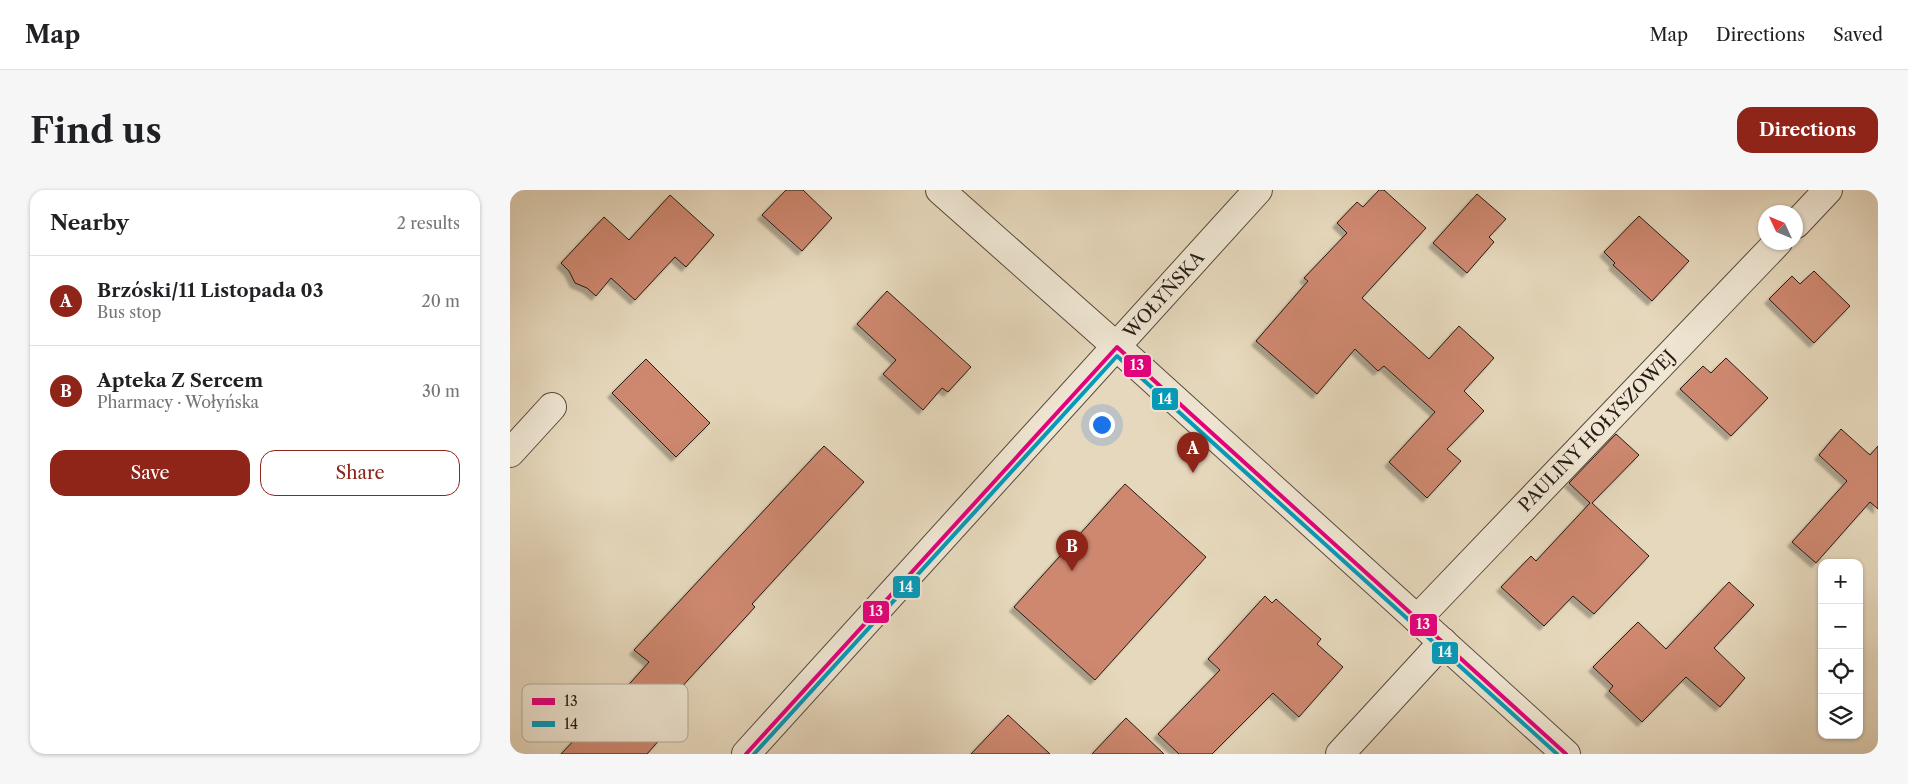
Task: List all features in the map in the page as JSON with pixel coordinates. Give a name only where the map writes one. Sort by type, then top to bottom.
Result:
[{"type":"street","points":[[940,190],[1117,347],[1566,754]]},
{"type":"street","name":"WOŁYŃSKA","points":[[746,754],[1258,190]]},
{"type":"street","points":[[1803,217],[1828,190]]},
{"type":"street","name":"PAULINY HOŁYSZOWEJ","points":[[1417,619],[1770,250]]},
{"type":"street","points":[[510,453],[552,406]]},
{"type":"street","points":[[1340,754],[1442,642]]},
{"type":"building","points":[[786,190],[803,190],[832,218],[802,251],[762,215]]},
{"type":"building","points":[[1379,190],[1384,190],[1426,228],[1362,298],[1429,359],[1459,326],[1494,358],[1464,391],[1484,411],[1447,449],[1461,461],[1427,498],[1389,462],[1435,412],[1384,366],[1378,371],[1355,349],[1317,394],[1256,341],[1308,281],[1304,278],[1347,233],[1337,223],[1357,202],[1363,207]]},
{"type":"building","points":[[1477,194],[1506,219],[1489,237],[1494,242],[1467,273],[1433,243]]},
{"type":"building","points":[[670,195],[714,235],[686,267],[675,257],[635,300],[611,278],[596,296],[587,288],[575,283],[569,271],[561,263],[604,217],[629,240]]},
{"type":"building","points":[[1639,216],[1689,261],[1652,301],[1613,265],[1615,263],[1604,252]]},
{"type":"building","points":[[1814,271],[1850,306],[1814,343],[1769,299],[1792,276],[1800,284]]},
{"type":"building","points":[[887,291],[971,367],[948,392],[942,388],[923,410],[883,374],[896,360],[857,324]]},
{"type":"building","points":[[1726,358],[1768,398],[1731,436],[1680,389],[1703,366],[1711,373]]},
{"type":"building","points":[[646,359],[710,423],[676,457],[612,393]]},
{"type":"building","points":[[1841,429],[1870,455],[1878,446],[1878,509],[1870,502],[1816,563],[1792,542],[1847,481],[1819,455]]},
{"type":"building","points":[[1616,434],[1639,455],[1592,503],[1649,556],[1594,614],[1573,596],[1544,626],[1501,587],[1531,556],[1536,561],[1590,503],[1569,483]]},
{"type":"building","points":[[824,446],[864,482],[752,604],[755,607],[684,684],[629,684],[649,662],[634,650]]},
{"type":"building","points":[[1125,484],[1206,557],[1095,680],[1014,607]]},
{"type":"building","points":[[1729,582],[1754,605],[1714,648],[1745,678],[1720,707],[1686,677],[1642,722],[1609,691],[1613,686],[1593,667],[1638,622],[1666,649]]},
{"type":"building","points":[[1265,596],[1272,603],[1276,599],[1321,639],[1317,644],[1343,667],[1299,717],[1273,693],[1212,754],[1179,754],[1158,734],[1220,670],[1208,659]]},
{"type":"building","points":[[1008,715],[1050,754],[971,754]]},
{"type":"building","points":[[1126,718],[1164,754],[1092,754]]},
{"type":"building","points":[[572,742],[658,742],[647,754],[561,754]]},
{"type":"transit line","name":"13","points":[[746,754],[1117,347],[1566,754]]},
{"type":"transit line","name":"14","points":[[754,754],[1117,356],[1557,754]]},
{"type":"place","name":"Brzóski/11 Listopada 03","points":[[1193,473]]},
{"type":"place","name":"Apteka Z Sercem","points":[[1072,571]]}]
